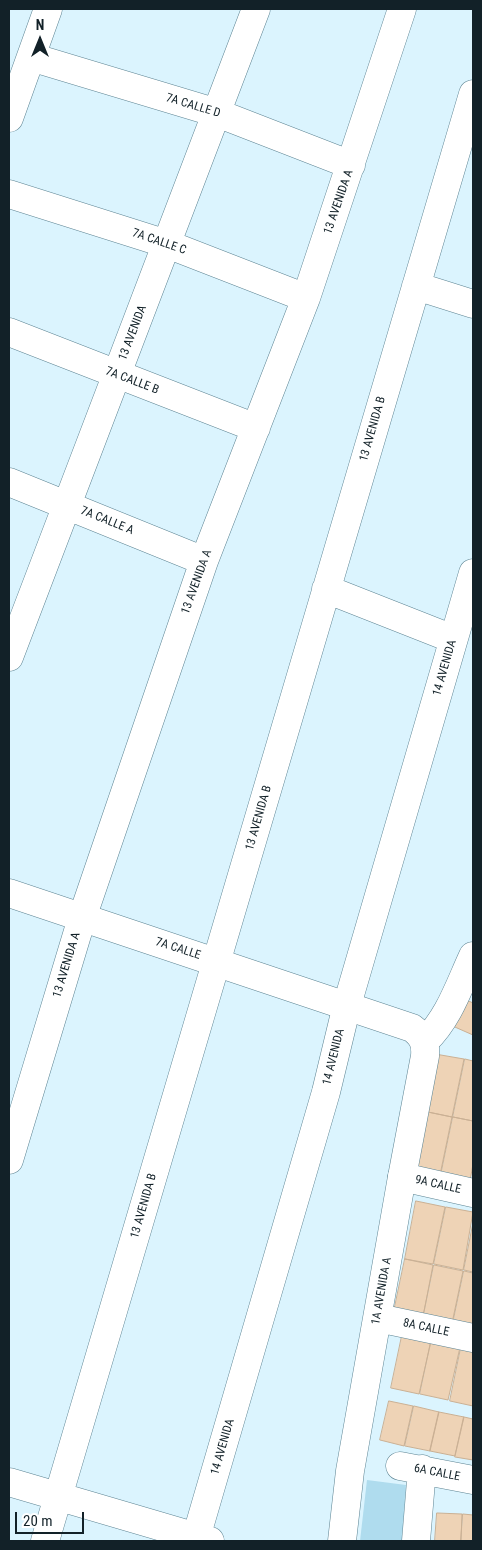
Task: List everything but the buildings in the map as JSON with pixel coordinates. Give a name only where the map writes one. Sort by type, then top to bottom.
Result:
[{"type":"street","points":[[9,118],[48,9]]},
{"type":"street","name":"13 AVENIDA","points":[[9,658],[256,9]]},
{"type":"street","name":"13 AVENIDA A","points":[[9,1160],[82,918],[204,561],[306,298],[351,165],[393,11]]},
{"type":"street","name":"7A CALLE D","points":[[31,57],[217,112],[351,165]]},
{"type":"street","name":"13 AVENIDA B","points":[[45,1541],[473,94]]},
{"type":"street","name":"7A CALLE C","points":[[9,194],[167,244],[306,298]]},
{"type":"street","points":[[416,286],[473,304]]},
{"type":"street","name":"7A CALLE B","points":[[9,332],[256,428]]},
{"type":"street","name":"7A CALLE A","points":[[9,482],[204,561]]},
{"type":"street","name":"14 AVENIDA","points":[[201,1540],[326,1092],[347,1005],[473,573]]},
{"type":"street","points":[[326,589],[453,639]]},
{"type":"street","name":"7A CALLE","points":[[9,893],[347,1005]]},
{"type":"street","points":[[347,1005],[406,1025],[416,1031],[425,1041],[446,1016],[473,956]]},
{"type":"street","name":"1A AVENIDA A","points":[[342,1541],[350,1471],[424,1064],[425,1041]]},
{"type":"street","name":"9A CALLE","points":[[402,1177],[473,1193]]},
{"type":"street","name":"8A CALLE","points":[[378,1318],[473,1338]]},
{"type":"street","name":"6A CALLE","points":[[416,1541],[411,1468],[473,1480]]},
{"type":"street","points":[[9,1482],[201,1540]]},
{"type":"shaded area","points":[[367,1480],[406,1485],[402,1541],[360,1541]]}]
